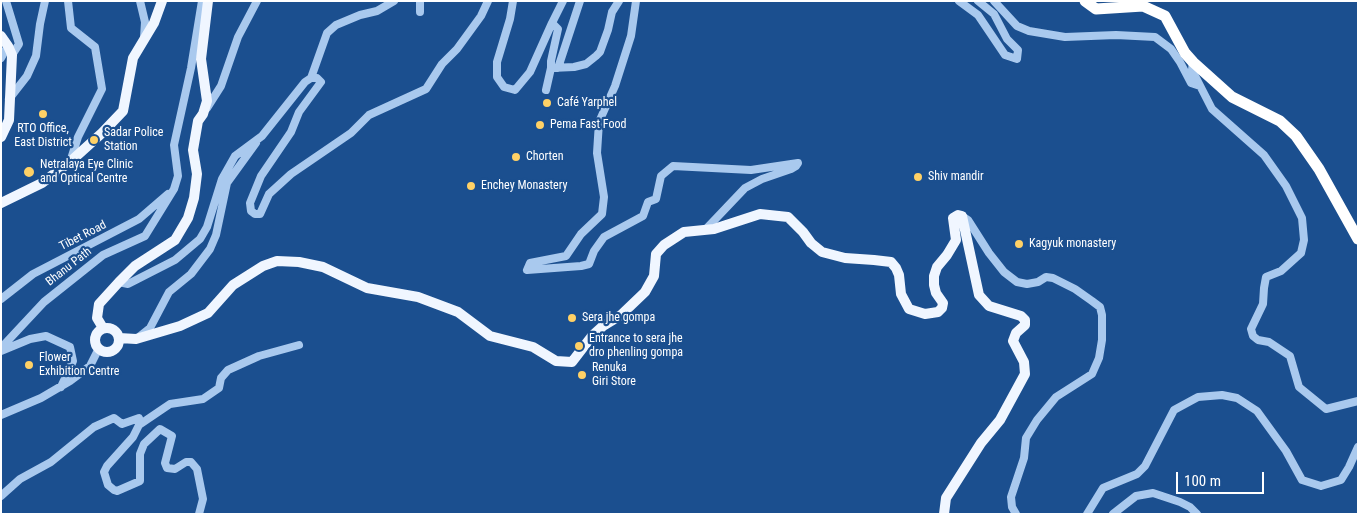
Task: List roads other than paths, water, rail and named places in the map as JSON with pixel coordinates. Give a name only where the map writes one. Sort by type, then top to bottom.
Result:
[{"type":"highway","points":[[1086,1],[1096,9],[1143,6],[1165,16],[1185,53],[1193,62],[1232,96],[1280,121],[1296,136],[1319,169],[1358,239]]},
{"type":"main road","points":[[1,203],[42,183],[71,161],[123,112],[132,58],[154,23],[162,1]]},
{"type":"main road","points":[[103,328],[97,318],[100,304],[135,266],[175,240],[188,218],[194,198],[197,174],[193,150],[198,120],[207,101],[201,59],[208,1]]},
{"type":"main road","points":[[1,36],[10,50],[8,120],[1,137]]},
{"type":"main road","points":[[119,338],[113,352],[108,353],[98,350],[95,337],[98,331],[103,328],[113,330],[119,338],[136,339],[180,326],[208,313],[233,285],[263,266],[277,261],[299,262],[323,267],[367,288],[418,296],[458,312],[490,336],[533,347],[556,361],[572,362],[597,331],[621,315],[645,292],[654,276],[656,254],[664,245],[684,232],[714,229],[760,214],[788,217],[804,232],[811,243],[822,252],[844,258],[891,262],[899,275],[901,294],[909,309],[925,314],[938,312],[942,308],[943,303],[936,293],[934,285],[934,276],[937,267],[956,240],[953,218],[958,215],[962,216],[979,295],[989,306],[1021,316],[1025,320],[1025,325],[1016,333],[1013,341],[1024,362],[1025,374],[1000,420],[976,450],[946,498],[944,514]]},
{"type":"street","points":[[1,58],[19,44],[6,1]]},
{"type":"street","points":[[9,99],[27,76],[36,56],[45,1]]},
{"type":"street","points":[[68,1],[72,28],[95,47],[102,89],[78,138],[71,161]]},
{"type":"street","points":[[140,1],[145,22],[144,38]]},
{"type":"street","points":[[174,190],[178,176],[174,145],[191,68],[202,1]]},
{"type":"street","points":[[202,114],[222,86],[238,37],[256,1]]},
{"type":"street","points":[[311,78],[327,33],[336,25],[360,14],[377,11],[394,1]]},
{"type":"street","points":[[420,1],[420,12]]},
{"type":"street","points":[[136,339],[150,328],[170,292],[191,274],[210,249],[216,236],[227,183],[242,161],[305,82],[311,78],[317,78],[321,82],[299,112],[291,132],[261,176],[250,204],[251,211],[255,214],[260,214],[269,194],[291,174],[351,133],[369,115],[426,89],[442,64],[457,49],[481,16],[488,1]]},
{"type":"street","points":[[513,1],[510,19],[497,62],[497,77],[504,87],[515,90],[530,72],[563,1]]},
{"type":"street","points":[[546,90],[580,1]]},
{"type":"street","points":[[555,68],[586,64],[600,52],[612,12],[618,1]]},
{"type":"street","points":[[636,1],[631,36],[615,86],[599,122],[597,153],[604,197],[602,214],[581,234],[566,256],[530,263],[527,270],[589,264],[594,251],[604,237],[644,216],[648,202],[656,200],[661,176],[672,166],[750,170],[798,163],[791,169],[762,178],[745,188],[706,229]]},
{"type":"street","points":[[959,1],[978,15],[1005,55],[1017,59],[1018,50],[1007,39],[994,14],[978,1]]},
{"type":"street","points":[[994,1],[1017,26],[1029,31],[1065,37],[1116,35],[1155,37],[1170,48],[1191,83],[1200,86]]},
{"type":"street","points":[[552,23],[558,29],[551,61],[555,68]]},
{"type":"street","points":[[1193,62],[1192,70],[1212,109],[1264,155],[1286,186],[1302,218],[1304,240],[1301,253],[1281,271],[1266,277],[1263,304],[1251,329],[1253,336],[1258,340],[1269,342],[1290,356],[1299,387],[1326,409],[1358,401]]},
{"type":"street","points":[[119,282],[128,284],[175,260],[200,239],[207,227],[222,179],[235,156],[262,136]]},
{"type":"street","name":"Tibet Road","points":[[1,299],[33,274],[139,219],[174,190]]},
{"type":"street","name":"Bhanu Path","points":[[1,350],[44,302],[103,255],[145,236],[174,190]]},
{"type":"street","points":[[962,216],[968,220],[989,253],[1004,272],[1017,282],[1027,284],[1038,282],[1046,277],[1054,278],[1075,289],[1100,307],[1102,315],[1102,340],[1099,358],[1092,374],[1056,397],[1037,420],[1026,438],[1024,458],[1011,497],[1012,507],[1016,514]]},
{"type":"street","points":[[200,239],[216,236]]},
{"type":"street","points":[[1,350],[30,339],[46,336],[70,348],[72,361],[61,387]]},
{"type":"street","points":[[199,514],[203,500],[197,469],[192,462],[186,462],[175,469],[167,468],[165,464],[172,436],[160,429],[144,444],[140,454],[140,481],[117,491],[108,485],[104,472],[107,466],[133,437],[140,425],[170,404],[203,399],[219,388],[221,378],[228,370],[259,356],[298,345]]},
{"type":"street","points":[[1,415],[42,398],[61,387],[90,366],[98,350]]},
{"type":"street","points":[[1086,514],[1104,488],[1137,474],[1145,466],[1174,410],[1198,398],[1222,395],[1237,398],[1257,411],[1286,451],[1302,480],[1321,486],[1341,480],[1358,447]]},
{"type":"street","points":[[1,496],[20,479],[50,462],[94,427],[114,418],[122,424],[139,418],[140,425]]},
{"type":"street","points":[[1113,514],[1136,496],[1153,493],[1180,502],[1190,507],[1197,514]]},
{"type":"place","name":"Café Yarphel","points":[[547,103]]},
{"type":"place","name":"RTO Office, East District","points":[[43,114]]},
{"type":"place","name":"Pema Fast Food","points":[[540,125]]},
{"type":"place","name":"Sadar Police Station","points":[[94,140]]},
{"type":"place","name":"Chorten","points":[[516,157]]},
{"type":"place","name":"Netralaya Eye Clinic and Optical Centre","points":[[29,172]]},
{"type":"place","name":"Shiv mandir","points":[[918,177]]},
{"type":"place","name":"Enchey Monastery","points":[[471,186]]},
{"type":"place","name":"Kagyuk monastery","points":[[1019,244]]},
{"type":"place","name":"Sera jhe gompa","points":[[572,318]]},
{"type":"place","name":"Entrance to sera jhe dro phenling gompa","points":[[579,346]]},
{"type":"place","name":"Flower Exhibition Centre","points":[[29,365]]},
{"type":"place","name":"Renuka Giri Store","points":[[582,375]]}]
